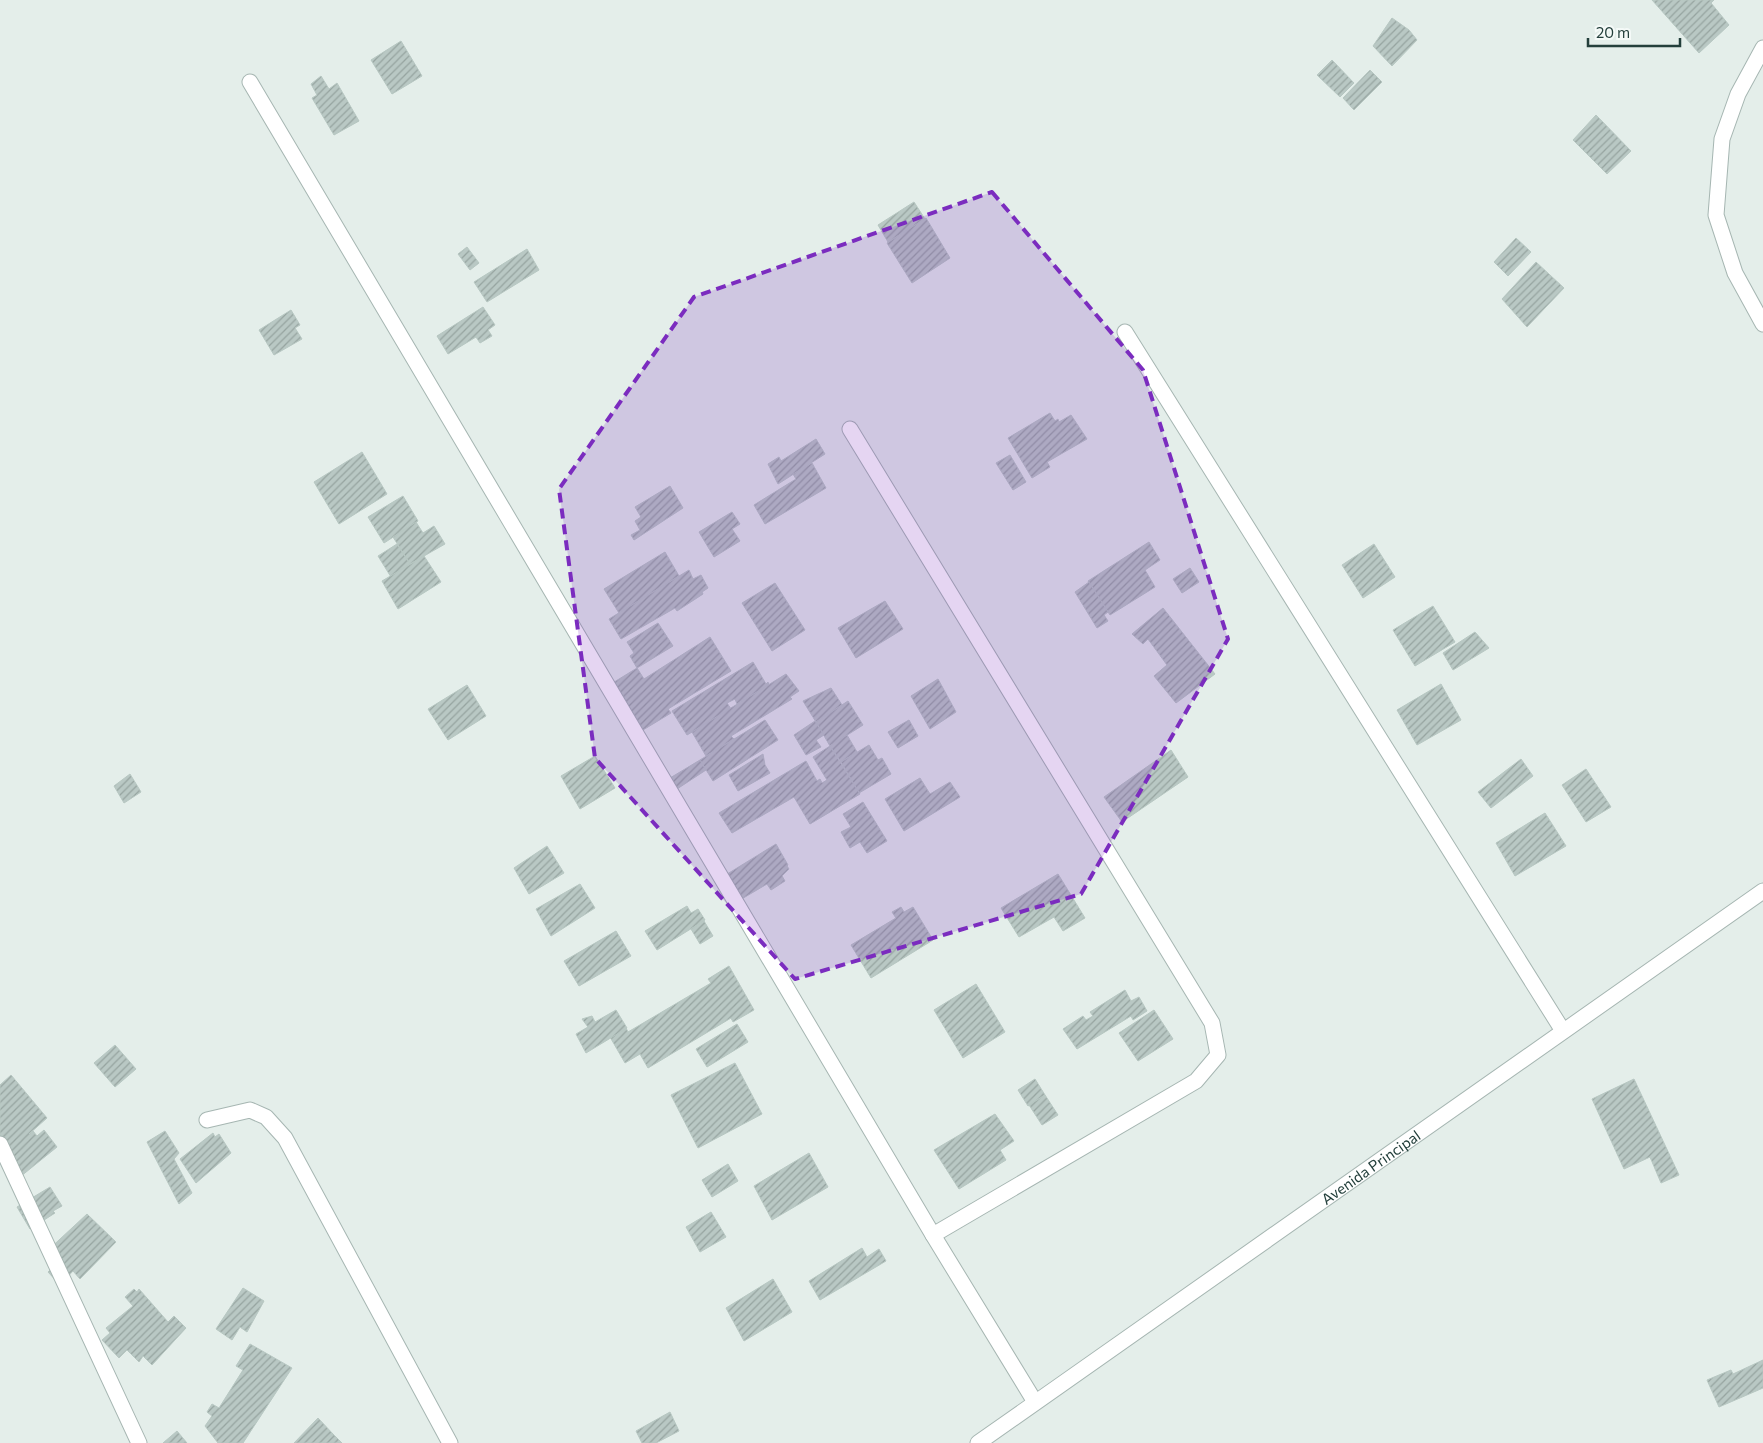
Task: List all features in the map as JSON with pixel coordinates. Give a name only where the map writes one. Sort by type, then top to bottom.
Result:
[{"type":"street","points":[[1763,48],[1738,94],[1722,140],[1716,215],[1735,273],[1763,324]]},
{"type":"street","points":[[250,82],[933,1235],[1035,1402]]},
{"type":"street","points":[[1125,332],[1563,1031]]},
{"type":"street","points":[[850,429],[1212,1023],[1218,1055],[1196,1081],[933,1235]]},
{"type":"street","name":"Avenida Principal","points":[[978,1443],[1763,891]]},
{"type":"street","points":[[207,1120],[250,1110],[266,1117],[285,1138],[450,1443]]},
{"type":"street","points":[[0,1144],[139,1443]]},
{"type":"highlighted area","points":[[992,192],[1143,370],[1228,639],[1081,894],[795,979],[595,758],[559,489],[694,297]]},
{"type":"building","points":[[1652,0],[1714,0],[1711,3],[1729,25],[1699,53]]},
{"type":"building","points":[[1392,18],[1409,30],[1417,40],[1392,66],[1373,46]]},
{"type":"building","points":[[401,41],[422,76],[392,94],[371,60]]},
{"type":"building","points":[[1332,60],[1354,83],[1340,97],[1317,75]]},
{"type":"building","points":[[1370,70],[1382,82],[1354,110],[1343,98]]},
{"type":"building","points":[[321,76],[329,89],[337,83],[359,121],[334,135],[312,98],[317,95],[311,84]]},
{"type":"building","points":[[1596,115],[1631,151],[1607,174],[1573,140]]},
{"type":"building","points":[[914,202],[925,219],[888,242],[878,225]]},
{"type":"building","points":[[926,218],[950,258],[912,283],[887,243]]},
{"type":"building","points":[[1516,238],[1531,252],[1508,276],[1494,262]]},
{"type":"building","points":[[467,247],[479,263],[470,270],[458,254]]},
{"type":"building","points":[[527,249],[539,270],[487,302],[474,282]]},
{"type":"building","points":[[1536,262],[1564,288],[1527,327],[1502,299]]},
{"type":"building","points":[[483,307],[495,325],[488,330],[492,336],[480,343],[476,337],[448,354],[437,336]]},
{"type":"building","points":[[291,310],[300,325],[295,328],[302,339],[274,355],[259,330]]},
{"type":"building","points":[[1050,413],[1055,421],[1058,419],[1059,422],[1071,415],[1087,439],[1047,462],[1050,467],[1032,478],[1008,438]]},
{"type":"building","points":[[816,439],[825,454],[778,484],[768,464],[779,457],[781,461]]},
{"type":"building","points":[[362,452],[387,494],[339,524],[314,482]]},
{"type":"building","points":[[1010,455],[1026,482],[1013,490],[996,463]]},
{"type":"building","points":[[812,463],[826,488],[765,524],[754,505],[796,479],[793,474]]},
{"type":"building","points":[[670,486],[683,508],[634,540],[631,535],[640,530],[635,521],[641,517],[635,507]]},
{"type":"building","points":[[403,496],[418,521],[384,543],[368,517]]},
{"type":"building","points":[[732,512],[740,524],[732,529],[740,541],[714,557],[699,532]]},
{"type":"building","points":[[416,522],[423,533],[434,526],[445,544],[410,564],[393,537]]},
{"type":"building","points":[[1149,542],[1160,560],[1145,570],[1155,587],[1110,615],[1088,581]]},
{"type":"building","points":[[397,544],[410,564],[391,577],[378,556]]},
{"type":"building","points":[[1374,544],[1395,577],[1363,598],[1342,565]]},
{"type":"building","points":[[665,552],[679,576],[619,613],[604,589]]},
{"type":"building","points":[[424,556],[441,582],[398,609],[382,581]]},
{"type":"building","points":[[1190,568],[1199,582],[1182,593],[1173,579]]},
{"type":"building","points":[[689,570],[693,579],[701,575],[708,588],[702,592],[703,594],[677,611],[675,608],[621,639],[609,619]]},
{"type":"building","points":[[1089,582],[1108,612],[1104,615],[1108,621],[1097,628],[1075,592]]},
{"type":"building","points":[[775,583],[805,630],[772,651],[742,603]]},
{"type":"building","points":[[885,601],[903,629],[856,658],[838,628]]},
{"type":"building","points":[[1433,606],[1455,642],[1415,666],[1393,630]]},
{"type":"building","points":[[1163,608],[1215,674],[1176,703],[1154,676],[1167,665],[1148,639],[1143,644],[1132,634]]},
{"type":"building","points":[[658,623],[673,646],[637,668],[630,656],[634,653],[627,642]]},
{"type":"building","points":[[1475,632],[1489,648],[1453,670],[1443,653]]},
{"type":"building","points":[[710,637],[731,671],[668,709],[671,713],[638,733],[611,684],[637,668],[644,679]]},
{"type":"building","points":[[753,662],[766,684],[768,682],[769,685],[737,704],[735,699],[727,703],[731,709],[687,735],[672,711]]},
{"type":"building","points":[[786,674],[799,691],[790,697],[792,699],[731,736],[734,739],[706,756],[692,732]]},
{"type":"building","points":[[938,679],[956,712],[930,729],[911,696]]},
{"type":"building","points":[[1441,684],[1461,720],[1417,745],[1397,710]]},
{"type":"building","points":[[467,685],[486,716],[448,740],[428,709]]},
{"type":"building","points":[[831,688],[842,705],[816,722],[803,701]]},
{"type":"building","points":[[848,701],[863,725],[830,746],[816,722]]},
{"type":"building","points":[[765,720],[778,740],[713,781],[700,760]]},
{"type":"building","points":[[909,720],[918,736],[898,748],[888,732]]},
{"type":"building","points":[[815,721],[824,735],[816,740],[821,747],[806,755],[794,735]]},
{"type":"building","points":[[847,735],[857,752],[841,762],[830,746]]},
{"type":"building","points":[[869,745],[878,760],[882,758],[891,774],[859,793],[841,762]]},
{"type":"building","points":[[830,746],[860,794],[810,824],[794,797],[732,833],[719,813],[806,761],[817,781],[820,779],[822,783],[827,780],[813,757]]},
{"type":"building","points":[[1171,750],[1188,777],[1122,822],[1104,797]]},
{"type":"building","points":[[763,754],[765,765],[770,773],[738,791],[729,775]]},
{"type":"building","points":[[595,756],[615,788],[580,809],[561,776]]},
{"type":"building","points":[[1521,759],[1533,776],[1491,808],[1478,792]]},
{"type":"building","points":[[700,760],[706,770],[677,789],[670,778]]},
{"type":"building","points":[[1586,769],[1611,807],[1586,822],[1562,785]]},
{"type":"building","points":[[130,774],[141,792],[124,803],[114,786]]},
{"type":"building","points":[[920,778],[930,794],[950,782],[960,797],[904,831],[885,799]]},
{"type":"building","points":[[863,802],[887,841],[867,853],[860,842],[850,848],[841,832],[851,827],[843,814]]},
{"type":"building","points":[[1545,813],[1566,846],[1515,876],[1496,843]]},
{"type":"building","points":[[776,844],[789,869],[782,876],[785,881],[771,890],[767,884],[740,900],[724,876]]},
{"type":"building","points":[[547,846],[564,873],[529,894],[514,868]]},
{"type":"building","points":[[1058,874],[1085,918],[1063,931],[1054,917],[1019,937],[1001,908]]},
{"type":"building","points":[[580,884],[595,908],[551,936],[536,909]]},
{"type":"building","points":[[687,906],[691,913],[698,909],[705,920],[657,950],[645,931]]},
{"type":"building","points":[[901,907],[904,912],[913,907],[933,940],[871,978],[851,945],[896,918],[892,912]]},
{"type":"building","points":[[704,921],[713,936],[700,944],[691,929]]},
{"type":"building","points":[[616,931],[631,956],[579,986],[564,961]]},
{"type":"building","points":[[729,966],[754,1010],[733,1022],[731,1018],[648,1068],[640,1054],[625,1063],[610,1037],[626,1028],[628,1032],[711,983],[708,979]]},
{"type":"building","points":[[976,984],[1005,1032],[963,1058],[934,1010]]},
{"type":"building","points":[[1125,990],[1131,1001],[1139,997],[1147,1011],[1133,1020],[1131,1016],[1077,1049],[1063,1029],[1083,1016],[1086,1020],[1093,1016],[1090,1012]]},
{"type":"building","points":[[616,1010],[627,1028],[586,1053],[576,1034],[588,1027],[582,1019],[592,1016],[595,1022]]},
{"type":"building","points":[[1154,1010],[1173,1039],[1138,1061],[1119,1033]]},
{"type":"building","points":[[737,1024],[748,1042],[707,1067],[696,1049]]},
{"type":"building","points":[[115,1045],[136,1069],[115,1087],[94,1063]]},
{"type":"building","points":[[735,1063],[762,1114],[698,1148],[671,1095]]},
{"type":"building","points":[[11,1075],[47,1118],[29,1134],[33,1131],[37,1136],[44,1130],[57,1147],[15,1181],[0,1140],[0,1085]]},
{"type":"building","points":[[1035,1079],[1045,1095],[1028,1106],[1018,1090]]},
{"type":"building","points":[[1634,1079],[1679,1175],[1661,1183],[1650,1157],[1624,1169],[1592,1099]]},
{"type":"building","points":[[1045,1095],[1058,1115],[1042,1125],[1029,1105]]},
{"type":"building","points":[[995,1114],[1014,1141],[1000,1150],[1006,1160],[959,1189],[934,1150]]},
{"type":"building","points":[[165,1131],[179,1153],[174,1159],[192,1193],[179,1204],[147,1142]]},
{"type":"building","points":[[213,1133],[215,1137],[219,1134],[231,1153],[196,1183],[180,1159]]},
{"type":"building","points":[[809,1153],[828,1187],[772,1220],[754,1186]]},
{"type":"building","points":[[728,1164],[738,1181],[712,1197],[702,1180]]},
{"type":"building","points":[[50,1187],[62,1206],[53,1211],[55,1213],[30,1229],[17,1207]]},
{"type":"building","points":[[711,1212],[726,1237],[700,1252],[686,1227]]},
{"type":"building","points":[[87,1214],[116,1242],[80,1279],[73,1271],[60,1285],[48,1272],[56,1265],[45,1253]]},
{"type":"building","points":[[862,1248],[867,1257],[879,1249],[886,1261],[820,1300],[809,1281]]},
{"type":"building","points":[[773,1279],[792,1312],[744,1341],[726,1308]]},
{"type":"building","points":[[243,1288],[264,1301],[247,1332],[240,1327],[232,1340],[216,1329]]},
{"type":"building","points":[[134,1289],[137,1292],[139,1289],[168,1322],[174,1316],[186,1328],[152,1365],[143,1356],[139,1362],[127,1350],[119,1358],[102,1340],[110,1333],[106,1328],[133,1306],[125,1297]]},
{"type":"building","points":[[250,1344],[292,1368],[243,1443],[218,1443],[205,1426],[212,1416],[207,1412],[212,1404],[219,1408],[243,1370],[236,1366]]},
{"type":"building","points":[[1763,1360],[1763,1388],[1719,1407],[1707,1380],[1731,1370],[1733,1374]]},
{"type":"building","points":[[670,1412],[679,1431],[656,1443],[642,1443],[636,1431]]},
{"type":"building","points":[[318,1418],[333,1434],[323,1443],[294,1443]]},
{"type":"building","points":[[177,1431],[187,1443],[163,1443]]},
{"type":"building","points":[[333,1434],[342,1443],[323,1443]]}]
